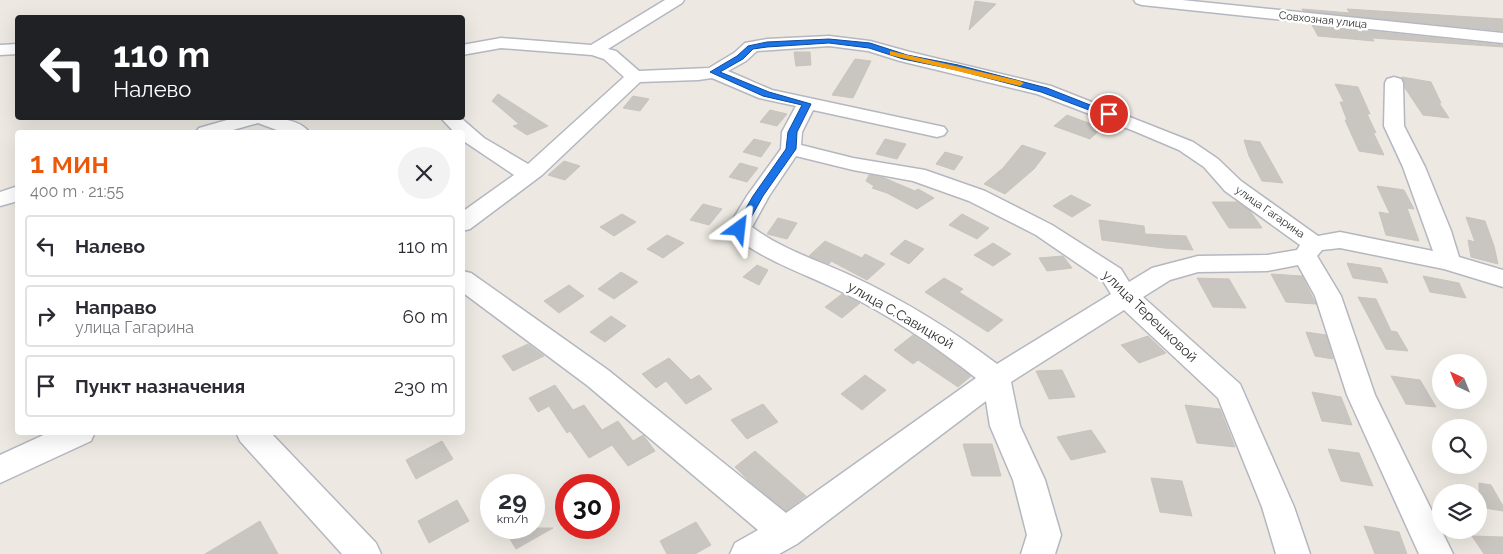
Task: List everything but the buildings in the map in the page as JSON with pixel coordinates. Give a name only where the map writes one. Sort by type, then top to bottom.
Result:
[{"type":"street","points":[[594,50],[676,0]]},
{"type":"street","name":"Совхозная улица","points":[[1142,0],[1503,38]]},
{"type":"street","name":"улица Гагарина","points":[[635,77],[698,75],[714,72],[740,57],[750,47],[767,44],[829,41],[870,46],[906,57],[1044,90],[1141,126],[1186,146],[1211,163],[1233,186],[1310,250],[1328,296],[1361,394],[1436,554]]},
{"type":"street","points":[[465,49],[501,43],[594,50],[610,55],[635,77],[528,174],[465,222]]},
{"type":"street","points":[[0,50],[15,49]]},
{"type":"street","points":[[714,72],[766,94],[937,131]]},
{"type":"street","points":[[1394,83],[1394,126],[1428,203],[1448,262]]},
{"type":"street","name":"улица С.Савицкой","points":[[807,104],[792,132],[791,149],[758,196],[739,229],[754,242],[842,281],[894,308],[961,350],[996,378]]},
{"type":"street","points":[[213,130],[247,120]]},
{"type":"street","points":[[268,120],[294,130]]},
{"type":"street","points":[[452,120],[464,130]]},
{"type":"street","points":[[465,131],[477,142],[528,174]]},
{"type":"street","name":"улица Терешковой","points":[[791,149],[853,164],[917,175],[977,196],[1044,230],[1112,275],[1126,297],[1230,392],[1278,507],[1293,554]]},
{"type":"street","points":[[0,199],[15,194]]},
{"type":"street","points":[[747,554],[785,533],[996,378],[1161,274],[1198,264],[1267,263],[1340,240],[1448,262],[1503,279]]},
{"type":"street","points":[[465,281],[598,378],[785,533]]},
{"type":"street","points":[[996,378],[1005,426],[1029,480],[1044,535],[1038,554]]},
{"type":"street","points":[[0,470],[74,435]]},
{"type":"street","points":[[254,435],[364,554]]},
{"type":"slow traffic","points":[[892,53],[1020,83]]},
{"type":"route","points":[[739,229],[758,196],[791,149],[792,132],[807,104],[766,94],[714,72],[740,57],[750,47],[767,44],[829,41],[870,46],[906,57],[1044,90],[1109,114]]}]
